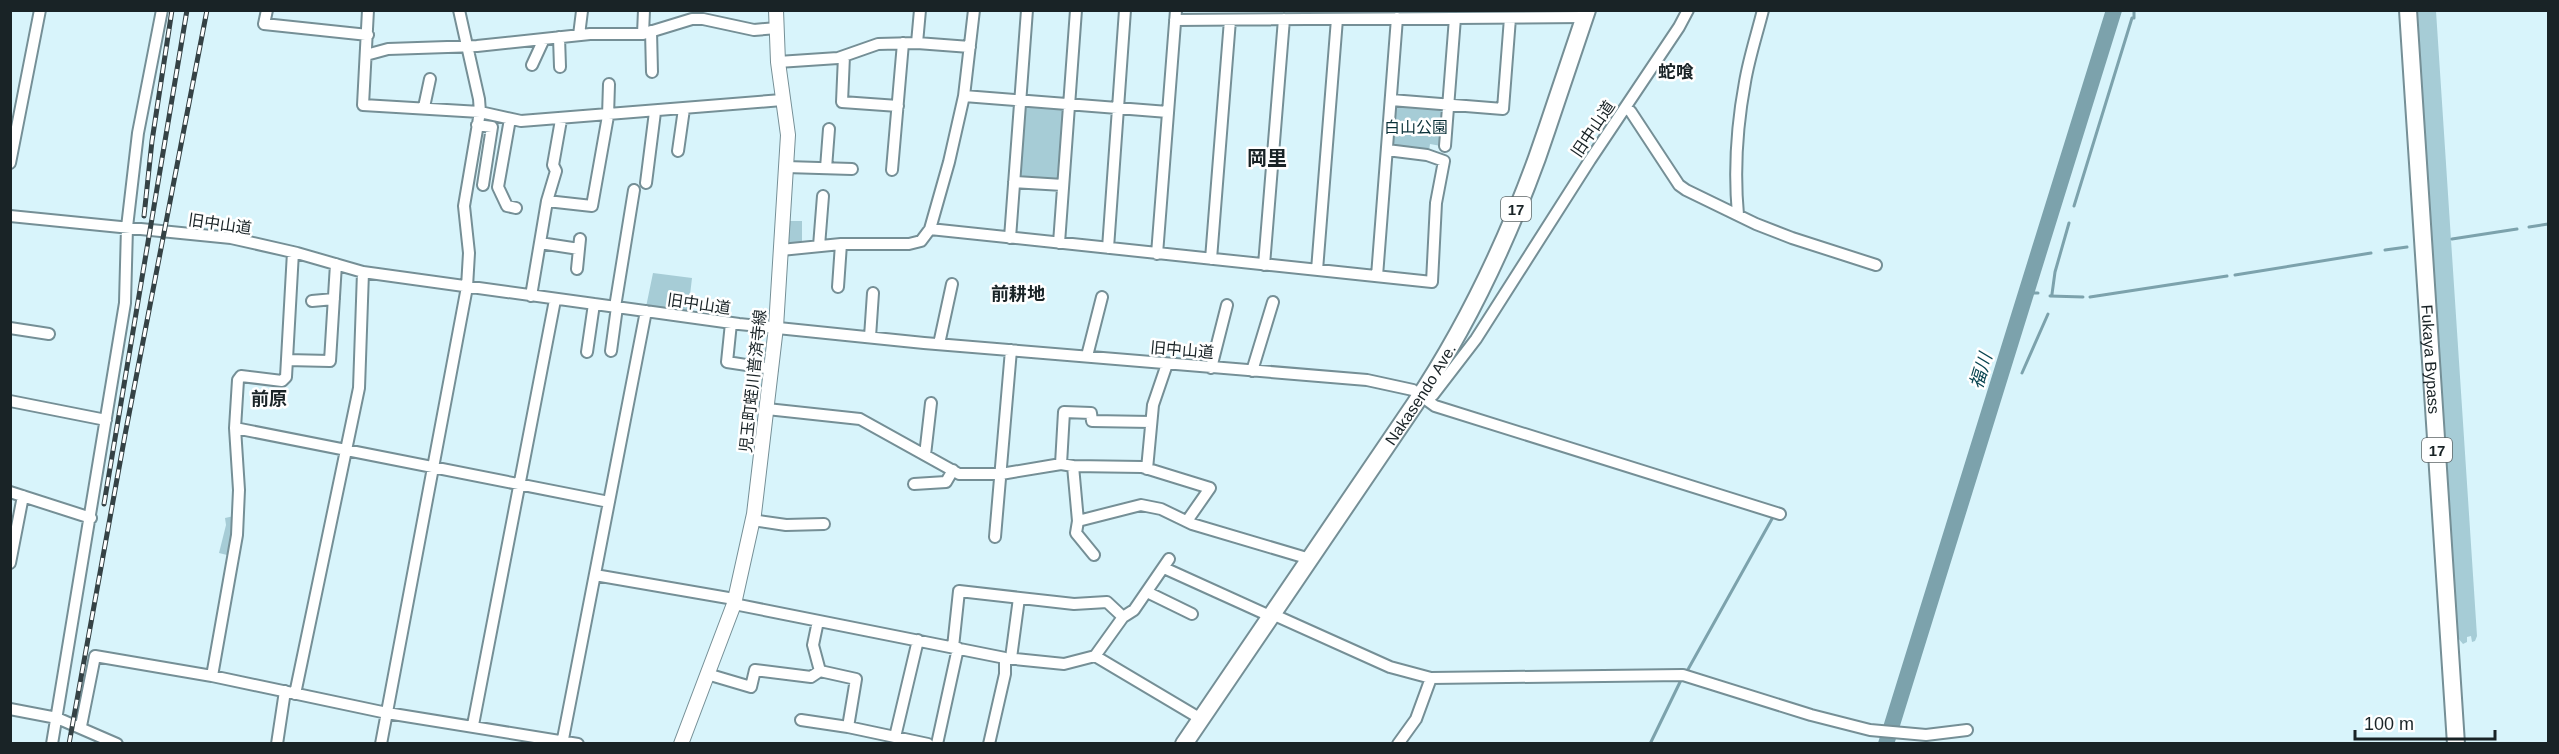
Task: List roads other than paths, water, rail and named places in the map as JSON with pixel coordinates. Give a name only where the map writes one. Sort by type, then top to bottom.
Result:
[{"type":"highway","name":"Fukaya Bypass","points":[[2408,10],[2456,744]]},
{"type":"highway","name":"Nakasendo Ave.","points":[[1184,744],[1421,396],[1461,326],[1503,239],[1536,159],[1585,14]]},
{"type":"main road","name":"児玉町蛭川普済寺線","points":[[681,744],[734,602],[752,520],[767,410],[776,327],[788,135],[778,62],[776,10]]},
{"type":"street","points":[[10,164],[40,10]]},
{"type":"street","points":[[52,744],[125,303],[127,227],[138,133],[162,10]]},
{"type":"street","points":[[267,10],[264,24],[368,35]]},
{"type":"street","points":[[368,10],[363,105],[480,112],[521,121],[561,120],[782,100]]},
{"type":"street","points":[[381,744],[467,287],[469,253],[464,206],[480,112],[459,10]]},
{"type":"street","points":[[644,10],[652,72]]},
{"type":"street","points":[[917,43],[920,10]]},
{"type":"street","points":[[781,250],[841,244],[909,244],[921,241],[930,229],[964,96],[974,10]]},
{"type":"street","points":[[1010,238],[1027,10]]},
{"type":"street","points":[[1059,243],[1076,10]]},
{"type":"street","points":[[1108,248],[1125,10]]},
{"type":"street","name":"旧中山道","points":[[1421,396],[1425,398],[1433,395],[1476,339],[1688,10]]},
{"type":"street","points":[[1738,215],[1736,163],[1739,127],[1745,81],[1763,10]]},
{"type":"street","points":[[579,35],[582,11]]},
{"type":"street","points":[[1157,254],[1175,16],[1230,20],[1510,18],[1585,14]]},
{"type":"street","points":[[366,55],[388,50],[466,47],[579,35],[647,32],[698,15],[754,30],[777,28]]},
{"type":"street","points":[[1377,276],[1397,18]]},
{"type":"street","points":[[1445,146],[1455,18]]},
{"type":"street","points":[[1391,100],[1503,108],[1510,18]]},
{"type":"street","points":[[1264,265],[1284,19]]},
{"type":"street","points":[[1317,270],[1337,19]]},
{"type":"street","points":[[1211,259],[1230,20]]},
{"type":"street","points":[[559,37],[560,67]]},
{"type":"street","points":[[532,65],[544,39]]},
{"type":"street","points":[[778,62],[838,58],[878,44],[917,43],[970,47]]},
{"type":"street","points":[[892,170],[903,44]]},
{"type":"street","points":[[844,56],[842,102],[898,106]]},
{"type":"street","points":[[424,107],[430,79]]},
{"type":"street","points":[[547,201],[592,206],[608,116],[609,84]]},
{"type":"street","points":[[964,96],[1168,112]]},
{"type":"street","points":[[1626,107],[1679,184],[1738,215],[1792,238],[1876,265]]},
{"type":"street","points":[[678,151],[684,109]]},
{"type":"street","points":[[646,183],[654,112]]},
{"type":"street","points":[[510,119],[498,187],[507,206],[516,208]]},
{"type":"street","points":[[531,296],[547,201],[555,171],[553,165],[561,120]]},
{"type":"street","points":[[477,125],[492,127],[483,185]]},
{"type":"street","points":[[826,168],[829,129]]},
{"type":"street","points":[[930,229],[1432,282],[1436,203],[1444,161],[1427,155],[1387,150]]},
{"type":"street","points":[[786,167],[852,169]]},
{"type":"street","points":[[1014,182],[1063,185]]},
{"type":"street","points":[[611,351],[634,190]]},
{"type":"street","points":[[819,246],[823,196]]},
{"type":"street","name":"旧中山道","points":[[10,216],[231,238],[293,252],[363,272],[731,323],[939,344],[1367,380],[1413,390],[1436,406],[1780,514]]},
{"type":"street","points":[[540,243],[580,244],[577,269]]},
{"type":"street","points":[[838,287],[841,244]]},
{"type":"street","points":[[212,676],[237,535],[239,490],[235,428],[238,380],[241,376],[282,381],[286,377],[293,252]]},
{"type":"street","points":[[287,360],[330,362],[336,264]]},
{"type":"street","points":[[277,744],[359,388],[363,272]]},
{"type":"street","points":[[939,344],[952,284]]},
{"type":"street","points":[[870,337],[873,293]]},
{"type":"street","points":[[1087,356],[1102,297]]},
{"type":"street","points":[[312,301],[334,299]]},
{"type":"street","points":[[473,725],[555,300]]},
{"type":"street","points":[[1252,371],[1273,302]]},
{"type":"street","points":[[587,352],[594,304]]},
{"type":"street","points":[[1211,368],[1227,305]]},
{"type":"street","points":[[562,743],[646,311]]},
{"type":"street","points":[[731,323],[728,362],[772,369]]},
{"type":"street","points":[[1461,326],[1483,325]]},
{"type":"street","points":[[1461,326],[1471,335],[1483,325]]},
{"type":"street","points":[[10,328],[49,334]]},
{"type":"street","points":[[995,537],[1011,350]]},
{"type":"street","points":[[1147,469],[1153,405],[1167,364]]},
{"type":"street","points":[[10,401],[106,420]]},
{"type":"street","points":[[925,455],[931,403]]},
{"type":"street","points":[[767,410],[860,419],[959,474],[1001,474],[1061,464],[1147,469],[1210,488],[1187,522]]},
{"type":"street","points":[[1061,464],[1064,412],[1091,413],[1092,422],[1151,422]]},
{"type":"street","points":[[235,428],[609,502]]},
{"type":"street","points":[[1073,466],[1078,521],[1076,533],[1094,555]]},
{"type":"street","points":[[914,484],[946,482],[953,470]]},
{"type":"street","points":[[10,492],[91,518]]},
{"type":"street","points":[[10,563],[23,496]]},
{"type":"street","points":[[1078,521],[1141,505],[1161,509],[1187,522],[1310,559]]},
{"type":"street","points":[[752,520],[786,525],[824,524]]},
{"type":"street","points":[[595,575],[1008,658],[1064,664],[1095,656],[1123,617],[1134,610],[1167,564],[1271,615],[1390,667],[1431,678],[1683,675],[1811,715],[1870,730],[1926,735],[1967,730]]},
{"type":"street","points":[[937,744],[956,648],[959,591],[1074,604],[1107,602],[1123,617]]},
{"type":"street","points":[[1147,592],[1192,614]]},
{"type":"street","points":[[989,744],[1019,598]]},
{"type":"street","points":[[818,621],[813,645],[820,671]]},
{"type":"street","points":[[895,737],[918,640]]},
{"type":"street","points":[[81,726],[95,656],[212,676],[387,712],[578,744]]},
{"type":"street","points":[[1095,656],[1201,719]]},
{"type":"street","points":[[707,674],[751,687],[755,670],[811,677],[820,671],[856,679],[848,727]]},
{"type":"street","points":[[1398,744],[1416,719],[1431,678]]},
{"type":"street","points":[[10,709],[57,718],[81,726],[117,744]]},
{"type":"street","points":[[801,720],[848,727],[928,744]]},
{"type":"waterway","name":"福川","points":[[1886,744],[2114,10]]},
{"type":"waterway","points":[[2074,206],[2132,18],[2134,18],[2134,10]]},
{"type":"waterway","points":[[2052,294],[2055,272],[2069,223]]},
{"type":"waterway","points":[[2529,227],[2548,224]]},
{"type":"waterway","points":[[2452,239],[2517,229]]},
{"type":"waterway","points":[[2385,250],[2407,247]]},
{"type":"waterway","points":[[2235,275],[2371,253]]},
{"type":"waterway","points":[[2090,297],[2227,276]]},
{"type":"waterway","points":[[2026,293],[2038,293]]},
{"type":"waterway","points":[[2050,296],[2083,297]]},
{"type":"waterway","points":[[2022,373],[2048,314]]},
{"type":"waterway","points":[[1686,673],[1773,517]]},
{"type":"waterway","points":[[1650,744],[1682,678]]},
{"type":"railway","points":[[144,216],[152,141],[172,10]]},
{"type":"railway","points":[[104,504],[187,10]]},
{"type":"railway","points":[[69,744],[125,435],[207,10]]},
{"type":"district","name":"蛇喰","points":[[1676,72]]},
{"type":"district","name":"岡里","points":[[1267,158]]},
{"type":"district","name":"前耕地","points":[[1018,294]]},
{"type":"district","name":"前原","points":[[269,399]]},
{"type":"park label","name":"白山公園","points":[[1416,127]]}]
